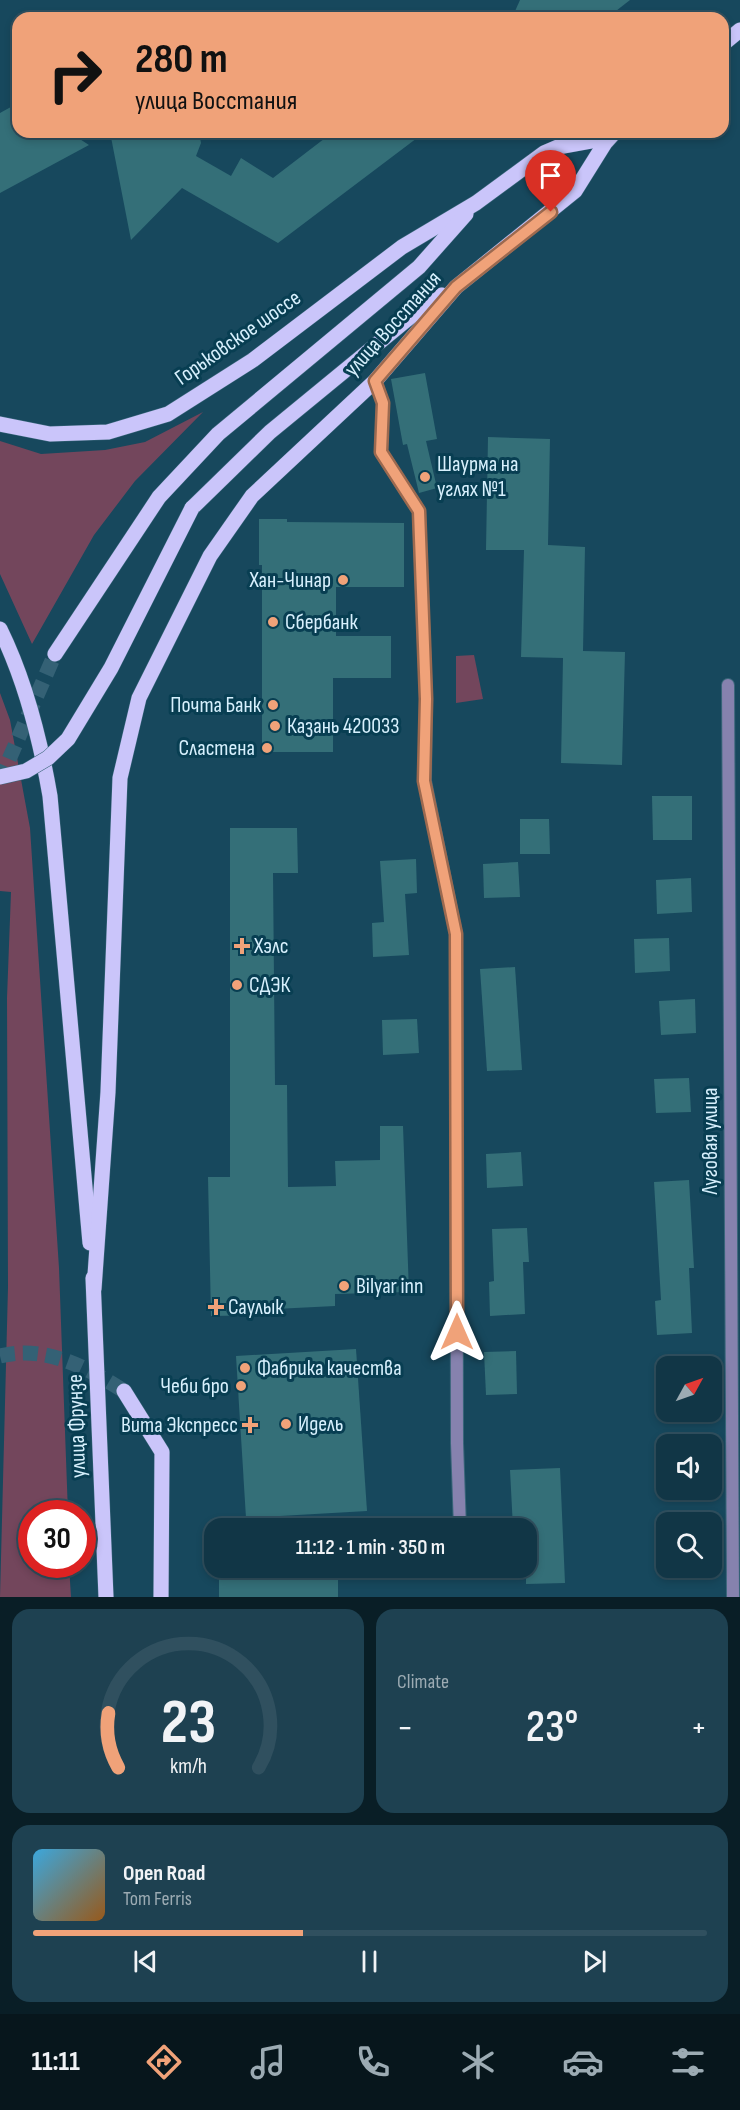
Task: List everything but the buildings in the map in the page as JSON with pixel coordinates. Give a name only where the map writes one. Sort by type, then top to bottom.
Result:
[{"type":"main road","points":[[55,654],[159,497],[210,442],[419,267],[476,203],[544,153],[558,147],[597,138]]},
{"type":"main road","name":"улица Восстания","points":[[94,1289],[108,1092],[120,778],[139,698],[210,556],[252,496],[375,381],[456,287],[575,191],[610,138]]},
{"type":"main road","name":"Горьковское шоссе","points":[[0,424],[50,434],[108,432],[168,414],[253,360],[402,247],[476,203]]},
{"type":"main road","points":[[0,777],[26,771],[48,758],[68,739],[111,668],[192,508],[270,432],[421,308],[456,287]]},
{"type":"main road","points":[[0,628],[16,660],[40,740],[50,796],[94,1289]]},
{"type":"main road","name":"улица Фрунзе","points":[[94,1289],[106,1597]]},
{"type":"main road","points":[[124,1391],[162,1452],[161,1597]]},
{"type":"street","points":[[375,381],[383,403],[381,452],[419,511],[426,699],[424,781],[456,934],[457,1443],[460,1518]]},
{"type":"street","name":"Луговая улица","points":[[733,1597],[728,685],[740,693]]},
{"type":"shaded area","points":[[203,412],[135,481],[94,535],[32,644],[0,574],[0,441],[41,454],[105,450],[145,442]]},
{"type":"shaded area","points":[[474,655],[483,699],[456,703],[456,656]]},
{"type":"shaded area","points":[[0,693],[10,720],[30,828],[59,1268],[68,1500],[18,1500],[18,1578],[70,1578],[71,1597],[0,1597],[8,1287],[7,998],[11,892],[0,891]]},
{"type":"tunnel","points":[[0,780],[55,654]]},
{"type":"tunnel","points":[[0,1356],[33,1353],[65,1360],[124,1391]]},
{"type":"place","name":"Шаурма на углях №1","points":[[425,477]]},
{"type":"place","name":"Хан-Чинар","points":[[343,580]]},
{"type":"place","name":"Сбербанк","points":[[273,622]]},
{"type":"place","name":"Почта Банк","points":[[273,705]]},
{"type":"place","name":"Казань 420033","points":[[275,726]]},
{"type":"place","name":"Сластена","points":[[267,748]]},
{"type":"place","name":"Хэлс","points":[[242,946]]},
{"type":"place","name":"СДЭК","points":[[237,985]]},
{"type":"place","name":"Bilyar inn","points":[[344,1286]]},
{"type":"place","name":"Саулык","points":[[216,1307]]},
{"type":"place","name":"Фабрика качества","points":[[245,1368]]},
{"type":"place","name":"Чеби бро","points":[[241,1386]]},
{"type":"place","name":"Идель","points":[[286,1424]]},
{"type":"place","name":"Вита Экспресс","points":[[250,1425]]},
{"type":"route","points":[[457,1332],[456,934],[424,781],[426,699],[419,511],[381,452],[383,403],[375,381],[456,287],[551,212]]}]
